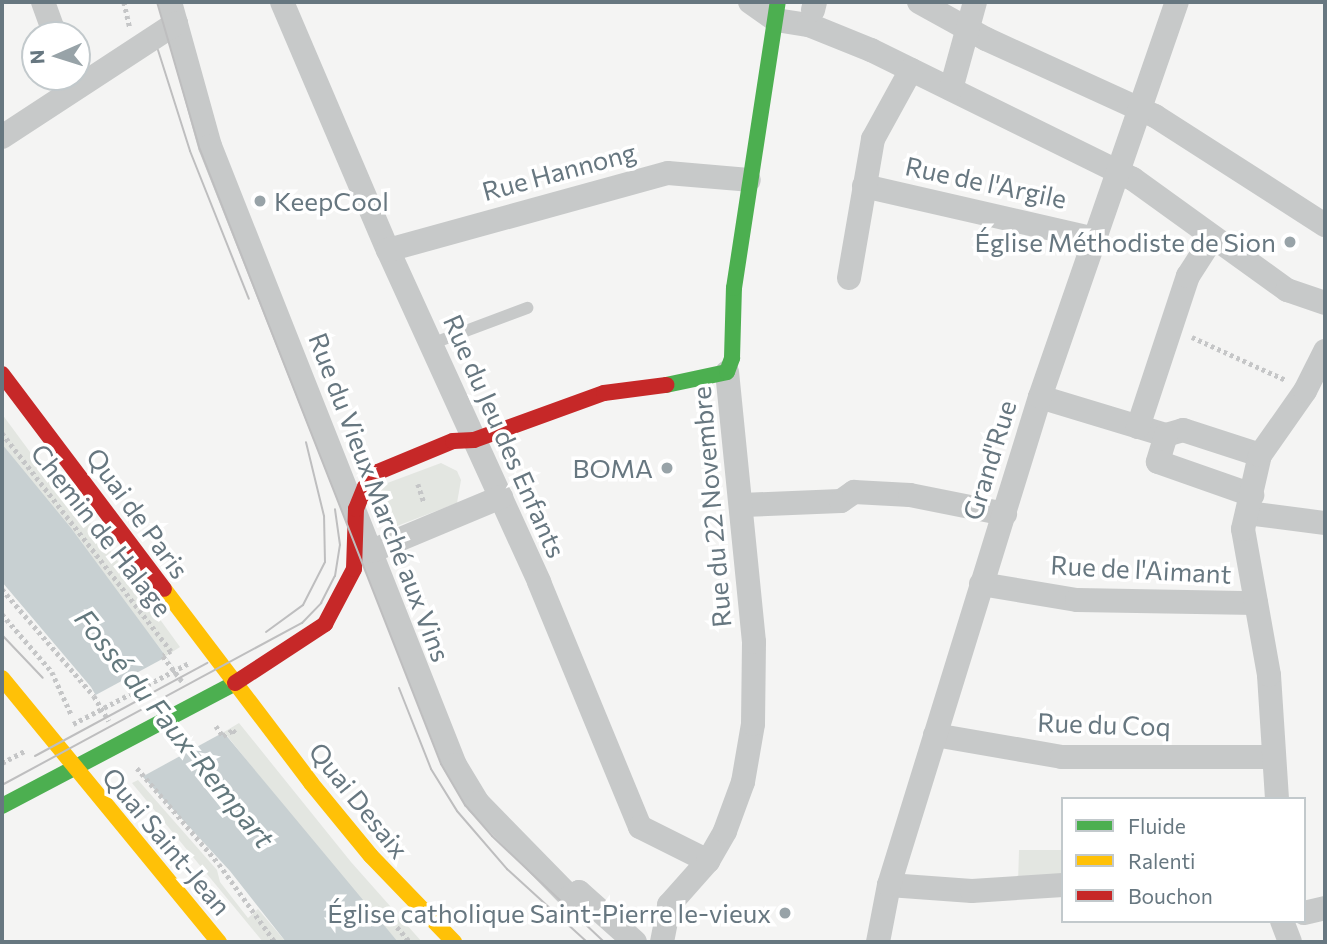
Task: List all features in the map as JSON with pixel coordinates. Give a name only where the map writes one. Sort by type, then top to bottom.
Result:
[{"type":"street","points":[[43,2],[50,21]]},
{"type":"street","name":"Rue du Jeu des Enfants","points":[[282,2],[388,250],[501,497],[640,827],[703,866]]},
{"type":"street","points":[[750,2],[871,51],[1117,173],[1287,290],[1325,303]]},
{"type":"street","points":[[919,2],[986,39],[1139,108],[1325,225]]},
{"type":"street","points":[[951,89],[975,2]]},
{"type":"street","name":"Grand'Rue","points":[[878,942],[889,885],[1040,397],[1177,2]]},
{"type":"street","name":"Rue du 22 Novembre","points":[[662,942],[669,905],[703,866],[734,808],[753,724],[754,642],[727,372],[749,180],[777,11]]},
{"type":"street","points":[[91,70],[173,13]]},
{"type":"street","name":"Rue du Vieux Marché aux Vins","points":[[173,13],[210,146],[356,509],[440,731],[478,803],[570,897],[579,892],[635,942]]},
{"type":"street","points":[[849,278],[873,139],[911,71]]},
{"type":"street","points":[[2,137],[62,91]]},
{"type":"street","name":"Rue Hannong","points":[[388,250],[476,233],[668,173],[749,180]]},
{"type":"street","name":"Rue de l'Argile","points":[[864,186],[1095,239]]},
{"type":"street","points":[[1138,427],[1188,276],[1213,237]]},
{"type":"street","points":[[1277,797],[1269,675],[1243,530],[1260,455],[1305,391],[1325,351]]},
{"type":"street","points":[[2,806],[96,762],[202,704],[326,624],[354,569],[356,509],[365,487],[378,472],[453,440],[474,440],[604,393],[706,380],[727,372]]},
{"type":"street","name":"Quai de Paris","points":[[2,374],[233,683]]},
{"type":"street","points":[[1040,397],[1166,435],[1183,430],[1260,455]]},
{"type":"street","points":[[1166,435],[1158,462],[1249,504],[1325,523]]},
{"type":"street","points":[[741,505],[841,501],[854,492],[910,495],[1004,514]]},
{"type":"street","points":[[372,551],[501,497]]},
{"type":"street","name":"Rue de l'Aimant","points":[[981,584],[1077,600],[1256,603]]},
{"type":"street","name":"Quai Saint-Jean","points":[[2,678],[219,942]]},
{"type":"street","name":"Quai Desaix","points":[[233,683],[371,856],[454,942]]},
{"type":"street","name":"Rue du Coq","points":[[935,735],[1062,757],[1273,757]]},
{"type":"street","points":[[889,885],[972,891],[1061,885]]},
{"type":"street","points":[[1306,913],[1325,908]]},
{"type":"street","points":[[1283,923],[1290,942]]},
{"type":"lane","points":[[431,344],[527,308]]},
{"type":"path","points":[[1170,329],[1251,361],[1305,391]]},
{"type":"path","name":"Chemin de Halage","points":[[2,433],[172,652]]},
{"type":"path","points":[[417,484],[424,503]]},
{"type":"path","points":[[2,589],[94,696]]},
{"type":"path","points":[[2,614],[52,672],[96,762]]},
{"type":"path","points":[[91,716],[176,670]]},
{"type":"path","points":[[145,781],[219,864],[275,942]]},
{"type":"shaded area","points":[[2,414],[61,494],[67,491],[180,647],[166,656],[2,444]]},
{"type":"shaded area","points":[[441,463],[457,471],[461,480],[457,503],[397,526],[376,517],[372,510],[382,485]]},
{"type":"shaded area","points":[[239,723],[351,862],[422,942],[398,942],[342,879],[224,732]]},
{"type":"shaded area","points":[[138,780],[217,870],[220,882],[248,918],[258,909],[286,942],[263,942],[132,783]]},
{"type":"shaded area","points":[[1019,850],[1061,850],[1061,877],[1018,883]]},
{"type":"water","name":"Fossé du Faux-Rempart","points":[[2,444],[71,528],[210,716],[398,942],[286,942],[230,871],[143,777],[91,687],[2,582]]},
{"type":"pier","points":[[166,657],[224,732],[140,778],[92,697]]},
{"type":"tram line","points":[[157,2],[199,147],[441,764],[465,805],[492,836],[604,942]]},
{"type":"tram line","points":[[158,50],[190,151],[249,299]]},
{"type":"tram line","points":[[266,632],[303,605],[325,562],[324,516],[306,442]]},
{"type":"tram line","points":[[2,785],[302,623],[321,603],[335,576],[340,545],[335,509]]},
{"type":"tram line","points":[[2,635],[43,678]]},
{"type":"tram line","points":[[35,756],[207,663]]},
{"type":"tram line","points":[[399,688],[431,769],[457,811],[507,869],[587,942]]},
{"type":"traffic: fast","points":[[666,385],[727,372],[732,358],[734,288],[778,2]]},
{"type":"traffic: fast","points":[[2,806],[235,683]]},
{"type":"traffic: slow","points":[[164,589],[311,783],[371,856],[454,942]]},
{"type":"traffic: slow","points":[[2,678],[219,942]]},
{"type":"traffic: jam","points":[[2,374],[164,589]]},
{"type":"traffic: jam","points":[[235,683],[325,624],[354,569],[356,509],[365,487],[378,472],[453,441],[474,440],[604,393],[666,385]]},
{"type":"place","name":"KeepCool","points":[[260,201]]},
{"type":"place","name":"Église Méthodiste de Sion","points":[[1290,242]]},
{"type":"place","name":"BOMA","points":[[667,468]]},
{"type":"place","name":"Église catholique Saint-Pierre le-vieux","points":[[785,913]]}]
